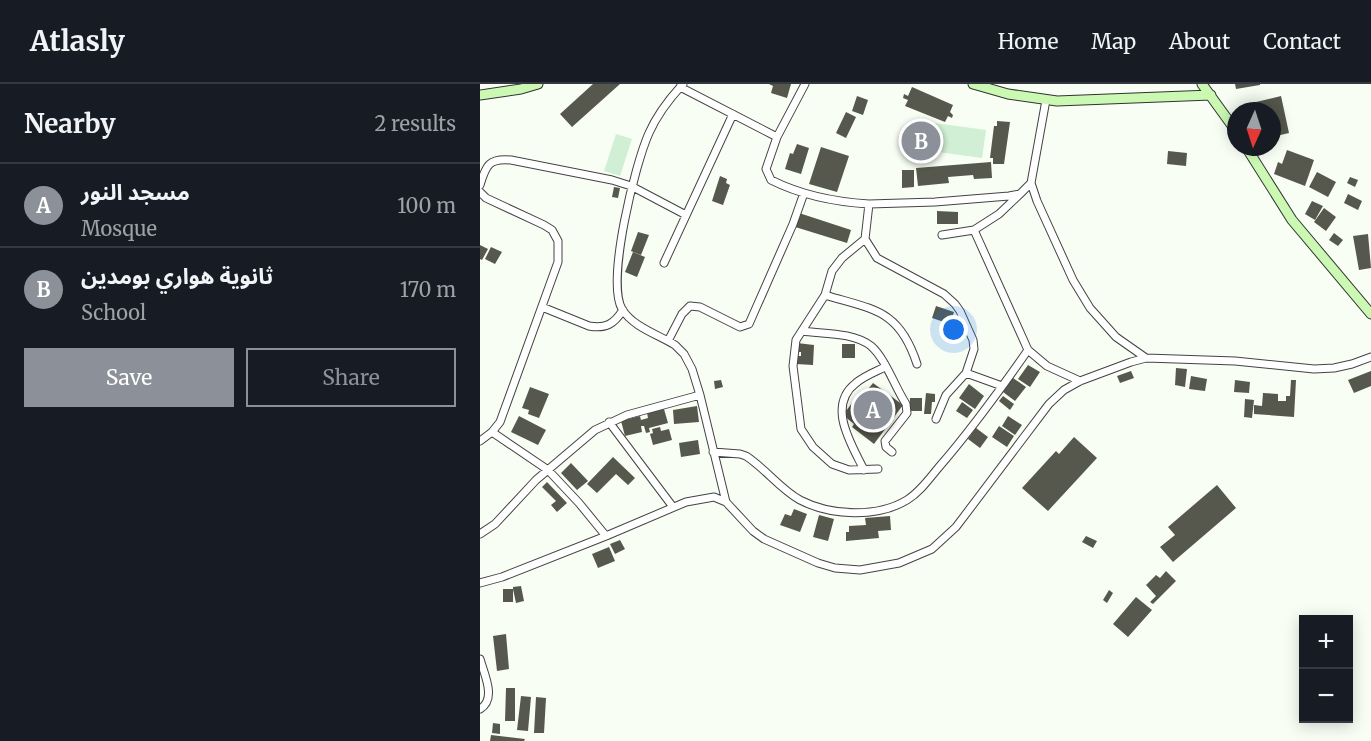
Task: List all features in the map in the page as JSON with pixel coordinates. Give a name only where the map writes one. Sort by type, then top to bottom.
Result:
[{"type":"street","points":[[480,95],[521,90],[538,84]]},
{"type":"street","points":[[805,84],[777,137],[767,162],[766,169],[769,178],[778,183],[804,193],[869,204],[935,202],[1020,194]]},
{"type":"street","points":[[973,84],[1008,94],[1046,100],[1211,95]]},
{"type":"street","points":[[1202,84],[1227,118]]},
{"type":"street","points":[[726,502],[700,395],[688,361],[681,350],[636,324],[623,310],[619,303],[616,282],[631,186],[658,115],[681,86],[777,137]]},
{"type":"street","points":[[1046,100],[1031,183],[1041,212],[1090,308],[1116,336],[1146,358]]},
{"type":"street","points":[[664,262],[733,114]]},
{"type":"street","points":[[1252,156],[1292,220],[1371,314]]},
{"type":"street","points":[[480,185],[491,162],[501,159],[612,180],[631,186],[686,215]]},
{"type":"street","points":[[942,235],[974,230],[999,214],[1031,183]]},
{"type":"street","points":[[480,192],[486,198],[536,220],[552,230],[559,250],[558,262],[504,410],[492,432],[480,441]]},
{"type":"street","points":[[668,341],[682,314],[690,306],[700,307],[740,327],[749,324],[793,224],[804,193]]},
{"type":"street","points":[[869,204],[866,239],[877,258],[944,294],[955,303],[973,340],[974,349],[966,373],[946,395],[936,419]]},
{"type":"street","points":[[974,230],[1028,350],[1047,366],[1080,381]]},
{"type":"street","points":[[866,239],[837,263],[832,271],[825,295],[795,345],[794,366],[801,429],[813,447],[832,464],[849,470],[878,469]]},
{"type":"street","points":[[825,295],[870,308],[888,317],[903,332],[917,364]]},
{"type":"street","points":[[542,307],[589,327],[597,328],[608,326],[623,310]]},
{"type":"street","points":[[802,331],[850,337],[862,341],[876,352],[906,404],[907,413],[885,441],[886,447],[892,452]]},
{"type":"street","points":[[713,452],[747,456],[793,495],[816,506],[848,512],[886,508],[907,499],[925,484],[969,431],[1028,350]]},
{"type":"street","points":[[480,584],[606,537],[673,507],[706,497],[714,497],[726,502],[753,531],[764,538],[818,563],[836,568],[860,570],[899,563],[919,556],[943,541],[973,507],[1049,404],[1064,390],[1080,381],[1146,358],[1235,361],[1314,369],[1334,368],[1371,357]]},
{"type":"street","points":[[864,470],[844,429],[841,413],[847,394],[854,384],[885,367]]},
{"type":"street","points":[[966,373],[1002,386]]},
{"type":"street","points":[[480,534],[495,524],[526,490],[595,430],[627,415],[700,395]]},
{"type":"street","points":[[609,422],[673,507]]},
{"type":"street","points":[[492,432],[548,470],[579,503],[606,537]]},
{"type":"street","points":[[480,659],[488,697],[485,706],[480,710]]},
{"type":"green space","points":[[935,123],[986,130],[982,158],[931,151]]},
{"type":"green space","points":[[616,134],[632,139],[620,176],[604,171]]},
{"type":"building","points":[[593,84],[620,84],[572,127],[560,114]]},
{"type":"building","points":[[769,84],[791,84],[787,98],[771,93],[773,86]]},
{"type":"building","points":[[1235,84],[1260,84],[1260,85],[1236,89]]},
{"type":"building","points":[[912,87],[953,105],[950,112],[953,115],[952,118],[948,116],[945,122],[905,106],[908,100],[903,98],[904,94],[908,96]]},
{"type":"building","points":[[857,96],[868,100],[863,115],[852,111]]},
{"type":"building","points":[[1281,96],[1289,133],[1281,135],[1281,102],[1256,102]]},
{"type":"building","points":[[846,112],[856,117],[846,138],[836,133]]},
{"type":"building","points":[[997,121],[1010,122],[1004,164],[993,164],[993,158],[990,158],[994,126],[997,126]]},
{"type":"building","points":[[797,144],[809,148],[801,174],[785,169],[790,153],[793,154]]},
{"type":"building","points":[[821,147],[849,156],[837,192],[809,184]]},
{"type":"building","points":[[1287,150],[1314,160],[1305,186],[1274,174],[1278,162],[1282,164]]},
{"type":"building","points":[[1168,151],[1187,153],[1186,166],[1167,164]]},
{"type":"building","points":[[991,162],[992,178],[974,179],[973,175],[948,177],[949,183],[918,186],[916,168]]},
{"type":"building","points":[[902,170],[914,170],[914,187],[902,188]]},
{"type":"building","points":[[1317,172],[1336,182],[1328,197],[1309,187]]},
{"type":"building","points":[[720,176],[727,179],[726,183],[730,185],[723,205],[712,201]]},
{"type":"building","points":[[1350,177],[1358,180],[1355,187],[1347,183]]},
{"type":"building","points":[[614,187],[620,188],[618,198],[612,197]]},
{"type":"building","points":[[1348,194],[1362,201],[1358,210],[1344,203]]},
{"type":"building","points":[[1312,201],[1323,206],[1315,220],[1305,214]]},
{"type":"building","points":[[1324,208],[1336,217],[1326,231],[1314,222]]},
{"type":"building","points":[[937,211],[958,212],[958,224],[937,224]]},
{"type":"building","points":[[796,212],[851,230],[847,243],[792,226]]},
{"type":"building","points":[[638,232],[649,235],[641,255],[631,251]]},
{"type":"building","points":[[1334,233],[1343,240],[1338,246],[1329,240]]},
{"type":"building","points":[[1368,234],[1371,268],[1359,270],[1353,236]]},
{"type":"building","points":[[480,245],[488,249],[482,260],[480,259]]},
{"type":"building","points":[[491,247],[502,252],[495,264],[485,259]]},
{"type":"building","points":[[633,252],[645,257],[637,277],[625,272]]},
{"type":"building","points":[[936,306],[954,312],[950,324],[932,318]]},
{"type":"building","points":[[797,343],[814,345],[813,365],[796,364],[797,356],[801,356],[801,352],[796,352]]},
{"type":"building","points":[[842,344],[855,344],[855,358],[842,358]]},
{"type":"building","points":[[1028,365],[1040,372],[1030,387],[1018,379]]},
{"type":"building","points":[[1176,368],[1187,369],[1185,387],[1175,385]]},
{"type":"building","points":[[1131,371],[1134,378],[1120,383],[1117,376]]},
{"type":"building","points":[[1371,371],[1371,386],[1354,393],[1348,380]]},
{"type":"building","points":[[1191,376],[1207,379],[1205,391],[1189,389]]},
{"type":"building","points":[[1013,378],[1026,387],[1015,401],[1003,392]]},
{"type":"building","points":[[721,380],[723,387],[715,389],[714,381]]},
{"type":"building","points":[[1235,380],[1250,382],[1249,393],[1234,392]]},
{"type":"building","points":[[1291,380],[1296,380],[1294,417],[1254,414],[1254,405],[1262,406],[1263,393],[1278,394],[1278,401],[1286,401],[1286,396],[1290,396]]},
{"type":"building","points":[[873,383],[903,405],[874,444],[852,427],[854,424],[843,415],[861,391],[865,393]]},
{"type":"building","points":[[969,384],[984,396],[975,409],[959,398]]},
{"type":"building","points":[[530,387],[549,394],[539,418],[528,414],[529,410],[522,408]]},
{"type":"building","points":[[926,393],[935,394],[931,414],[924,414]]},
{"type":"building","points":[[1003,396],[1014,404],[1010,410],[999,401]]},
{"type":"building","points":[[910,398],[922,398],[922,411],[910,411]]},
{"type":"building","points":[[1245,399],[1254,400],[1252,418],[1244,417]]},
{"type":"building","points":[[962,402],[973,410],[967,418],[956,411]]},
{"type":"building","points":[[697,406],[699,422],[674,424],[673,410]]},
{"type":"building","points":[[664,409],[668,423],[649,428],[650,432],[646,433],[644,426],[641,426],[642,432],[625,436],[621,421],[640,416],[641,420],[648,418],[647,413]]},
{"type":"building","points":[[519,416],[546,430],[538,445],[511,432]]},
{"type":"building","points":[[1008,416],[1022,425],[1015,435],[1002,426]]},
{"type":"building","points":[[999,426],[1014,436],[1007,447],[992,437]]},
{"type":"building","points":[[660,427],[661,431],[669,429],[672,440],[653,445],[650,434],[653,433],[652,429]]},
{"type":"building","points":[[976,428],[988,437],[980,448],[968,439]]},
{"type":"building","points":[[1074,437],[1097,458],[1048,511],[1022,488],[1056,451],[1059,454]]},
{"type":"building","points":[[698,440],[700,454],[681,457],[679,443]]},
{"type":"building","points":[[613,457],[635,478],[628,485],[616,474],[597,493],[587,484]]},
{"type":"building","points":[[571,463],[588,481],[577,490],[561,473]]},
{"type":"building","points":[[547,482],[567,503],[557,512],[551,505],[556,501],[542,487]]},
{"type":"building","points":[[1217,485],[1236,508],[1173,562],[1160,547],[1175,535],[1168,527]]},
{"type":"building","points":[[794,509],[807,514],[800,532],[780,525],[785,514],[791,516]]},
{"type":"building","points":[[819,515],[834,519],[828,541],[813,537]]},
{"type":"building","points":[[890,516],[891,530],[878,531],[879,538],[846,541],[849,526],[866,525],[865,518]]},
{"type":"building","points":[[1086,536],[1097,541],[1093,548],[1082,542]]},
{"type":"building","points":[[620,540],[625,549],[615,554],[610,544]]},
{"type":"building","points":[[609,547],[615,561],[598,568],[592,554]]},
{"type":"building","points":[[1166,571],[1176,581],[1153,604],[1150,602],[1156,596],[1146,585],[1156,575],[1160,578]]},
{"type":"building","points":[[521,586],[524,601],[516,603],[513,587]]},
{"type":"building","points":[[503,589],[513,589],[513,602],[503,602]]},
{"type":"building","points":[[1109,590],[1113,593],[1107,603],[1103,600]]},
{"type":"building","points":[[1136,597],[1152,610],[1128,637],[1113,624]]},
{"type":"building","points":[[506,634],[509,669],[497,671],[493,636]]},
{"type":"building","points":[[506,688],[515,688],[515,721],[505,721]]},
{"type":"building","points":[[521,696],[531,697],[528,731],[517,730]]},
{"type":"building","points":[[536,697],[546,698],[544,733],[534,733]]},
{"type":"building","points":[[493,723],[500,724],[500,734],[492,733]]},
{"type":"building","points":[[491,735],[525,739],[524,741],[490,741]]},
{"type":"place","name":"ثانوية هواري بومدين","points":[[921,141]]},
{"type":"place","name":"مسجد النور","points":[[873,410]]}]
